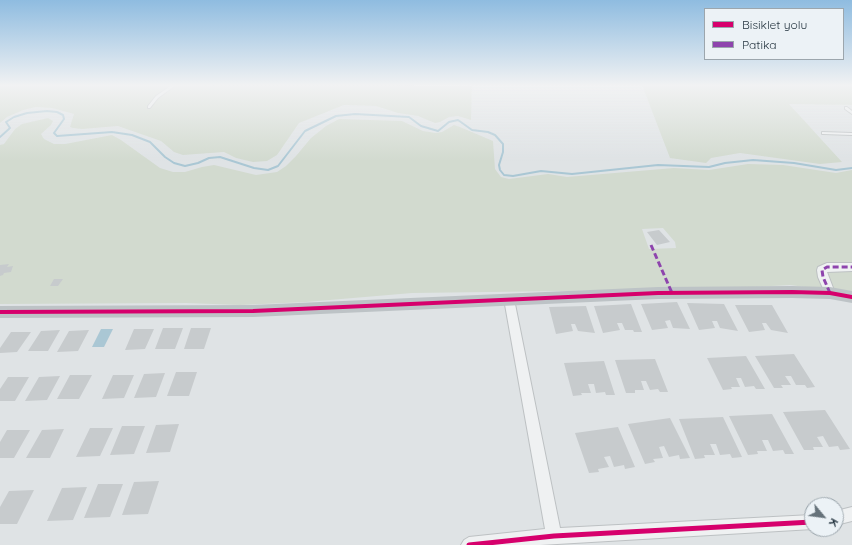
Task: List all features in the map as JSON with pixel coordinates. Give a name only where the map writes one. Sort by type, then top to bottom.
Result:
[{"type":"street","points":[[830,294],[822,270],[827,266],[852,267]]},
{"type":"street","points":[[0,312],[252,311],[658,293],[792,292],[852,297]]},
{"type":"street","points":[[508,299],[554,536]]},
{"type":"street","points":[[469,545],[554,536],[804,522]]},
{"type":"lane","points":[[823,134],[852,134]]},
{"type":"shaded area","points":[[0,110],[22,110],[7,117],[0,123]]},
{"type":"shaded area","points":[[61,110],[330,110],[299,123],[277,155],[267,161],[253,162],[236,158],[224,152],[183,155],[174,152],[161,141],[118,126],[82,129],[73,128],[70,127],[74,114]]},
{"type":"shaded area","points":[[390,110],[471,110],[471,120],[458,116],[449,117],[435,123],[418,116]]},
{"type":"shaded area","points":[[652,110],[795,110],[842,162],[820,164],[740,153],[711,158],[706,163],[670,158]]},
{"type":"shaded area","points":[[48,118],[53,121],[51,125],[41,134],[44,139],[54,144],[65,144],[112,135],[160,168],[173,172],[185,172],[214,165],[256,175],[277,172],[286,166],[296,156],[311,138],[326,126],[339,119],[402,121],[423,131],[436,133],[442,132],[454,125],[460,127],[493,141],[495,169],[501,177],[509,179],[548,174],[567,177],[674,168],[709,170],[748,164],[783,165],[836,173],[852,170],[852,293],[790,285],[718,289],[412,293],[306,302],[240,305],[186,303],[0,304],[0,145],[4,144],[15,129],[22,124]],"holes":[[[663,228],[675,242],[676,248],[649,249],[642,229]]]},
{"type":"water","points":[[101,329],[113,329],[104,347],[92,347]]},
{"type":"building","points":[[659,230],[670,242],[657,245],[647,232]]},
{"type":"building","points":[[9,264],[7,267],[13,266],[11,272],[4,273],[0,276],[0,265]]},
{"type":"building","points":[[54,279],[63,279],[58,286],[50,286]]},
{"type":"building","points":[[677,302],[690,329],[673,328],[670,320],[665,321],[668,328],[652,330],[641,304]]},
{"type":"building","points":[[687,303],[724,304],[738,331],[720,328],[717,321],[712,321],[715,328],[699,330]]},
{"type":"building","points":[[631,304],[642,332],[625,330],[622,323],[617,323],[620,330],[603,333],[594,306]]},
{"type":"building","points":[[735,305],[772,305],[788,333],[771,330],[766,323],[762,323],[765,330],[749,332]]},
{"type":"building","points":[[586,306],[595,333],[578,331],[575,324],[571,324],[573,331],[556,334],[549,307]]},
{"type":"building","points":[[163,328],[183,328],[175,349],[155,349]]},
{"type":"building","points":[[191,328],[211,328],[204,349],[184,349]]},
{"type":"building","points":[[134,329],[154,329],[145,349],[125,350]]},
{"type":"building","points":[[60,330],[48,351],[28,351],[41,331]]},
{"type":"building","points":[[89,330],[78,351],[57,352],[69,331]]},
{"type":"building","points":[[11,332],[31,332],[17,352],[0,353],[0,348]]},
{"type":"building","points":[[794,354],[815,387],[807,388],[805,385],[796,385],[791,376],[785,376],[791,385],[781,385],[783,388],[774,388],[755,356]]},
{"type":"building","points":[[746,356],[765,389],[756,389],[754,386],[745,387],[741,378],[736,378],[740,387],[731,387],[732,389],[723,390],[707,358]]},
{"type":"building","points":[[655,359],[668,392],[660,392],[658,389],[650,390],[646,381],[641,381],[644,390],[635,390],[635,393],[626,393],[615,360]]},
{"type":"building","points":[[604,361],[615,395],[606,395],[605,392],[596,393],[594,384],[588,384],[591,393],[581,393],[582,395],[573,396],[564,363]]},
{"type":"building","points":[[176,372],[197,372],[189,396],[167,396]]},
{"type":"building","points":[[165,373],[156,397],[134,398],[144,374]]},
{"type":"building","points":[[70,375],[92,375],[79,399],[57,399]]},
{"type":"building","points":[[113,375],[134,375],[124,398],[102,399]]},
{"type":"building","points":[[60,376],[47,400],[25,401],[39,377]]},
{"type":"building","points":[[8,377],[29,377],[15,401],[0,401],[0,389]]},
{"type":"building","points":[[825,410],[850,449],[840,450],[838,446],[829,447],[823,436],[817,437],[823,447],[813,447],[814,450],[804,450],[783,412]]},
{"type":"building","points":[[772,414],[794,454],[785,454],[783,450],[773,451],[768,440],[762,440],[767,451],[757,451],[758,454],[748,455],[729,416]]},
{"type":"building","points":[[723,417],[742,457],[732,458],[730,454],[720,455],[716,444],[710,444],[715,455],[704,455],[705,458],[695,459],[679,419]]},
{"type":"building","points":[[670,418],[690,458],[680,459],[679,455],[669,457],[664,446],[659,447],[663,458],[653,459],[655,462],[645,464],[628,424]]},
{"type":"building","points":[[179,424],[170,452],[146,453],[156,425]]},
{"type":"building","points":[[122,426],[145,426],[134,454],[110,455]]},
{"type":"building","points":[[618,427],[635,467],[625,469],[624,465],[614,467],[610,456],[604,457],[609,467],[598,469],[599,472],[589,473],[575,433]]},
{"type":"building","points":[[90,428],[113,428],[100,456],[76,457]]},
{"type":"building","points":[[64,429],[50,458],[26,458],[42,430]]},
{"type":"building","points":[[7,430],[30,430],[14,458],[0,458],[0,442]]},
{"type":"building","points":[[159,481],[148,514],[122,515],[134,482]]},
{"type":"building","points":[[98,484],[123,484],[110,517],[84,518]]},
{"type":"building","points":[[87,487],[73,520],[47,521],[62,488]]},
{"type":"building","points":[[34,490],[17,524],[0,524],[0,507],[9,491]]},
{"type":"waterway","points":[[0,137],[10,128],[6,122],[14,117],[27,113],[47,111],[57,112],[63,115],[64,119],[54,133],[57,136],[112,132],[132,135],[150,142],[165,157],[174,163],[185,166],[198,163],[209,158],[220,157],[254,168],[268,170],[278,166],[305,131],[336,116],[355,114],[409,117],[421,126],[438,131],[449,122],[458,120],[472,130],[488,132],[495,135],[503,144],[503,152],[499,165],[500,170],[504,175],[513,176],[541,171],[572,174],[658,165],[709,167],[725,163],[753,160],[794,163],[836,170],[852,168]]},
{"type":"marked path","points":[[651,245],[672,293]]},
{"type":"marked path","points":[[830,293],[823,277],[822,270],[827,267],[852,267]]},
{"type":"cycle path","points":[[0,312],[253,311],[658,293],[792,292],[830,293],[852,297]]},
{"type":"cycle path","points":[[469,545],[554,536],[804,522]]}]
